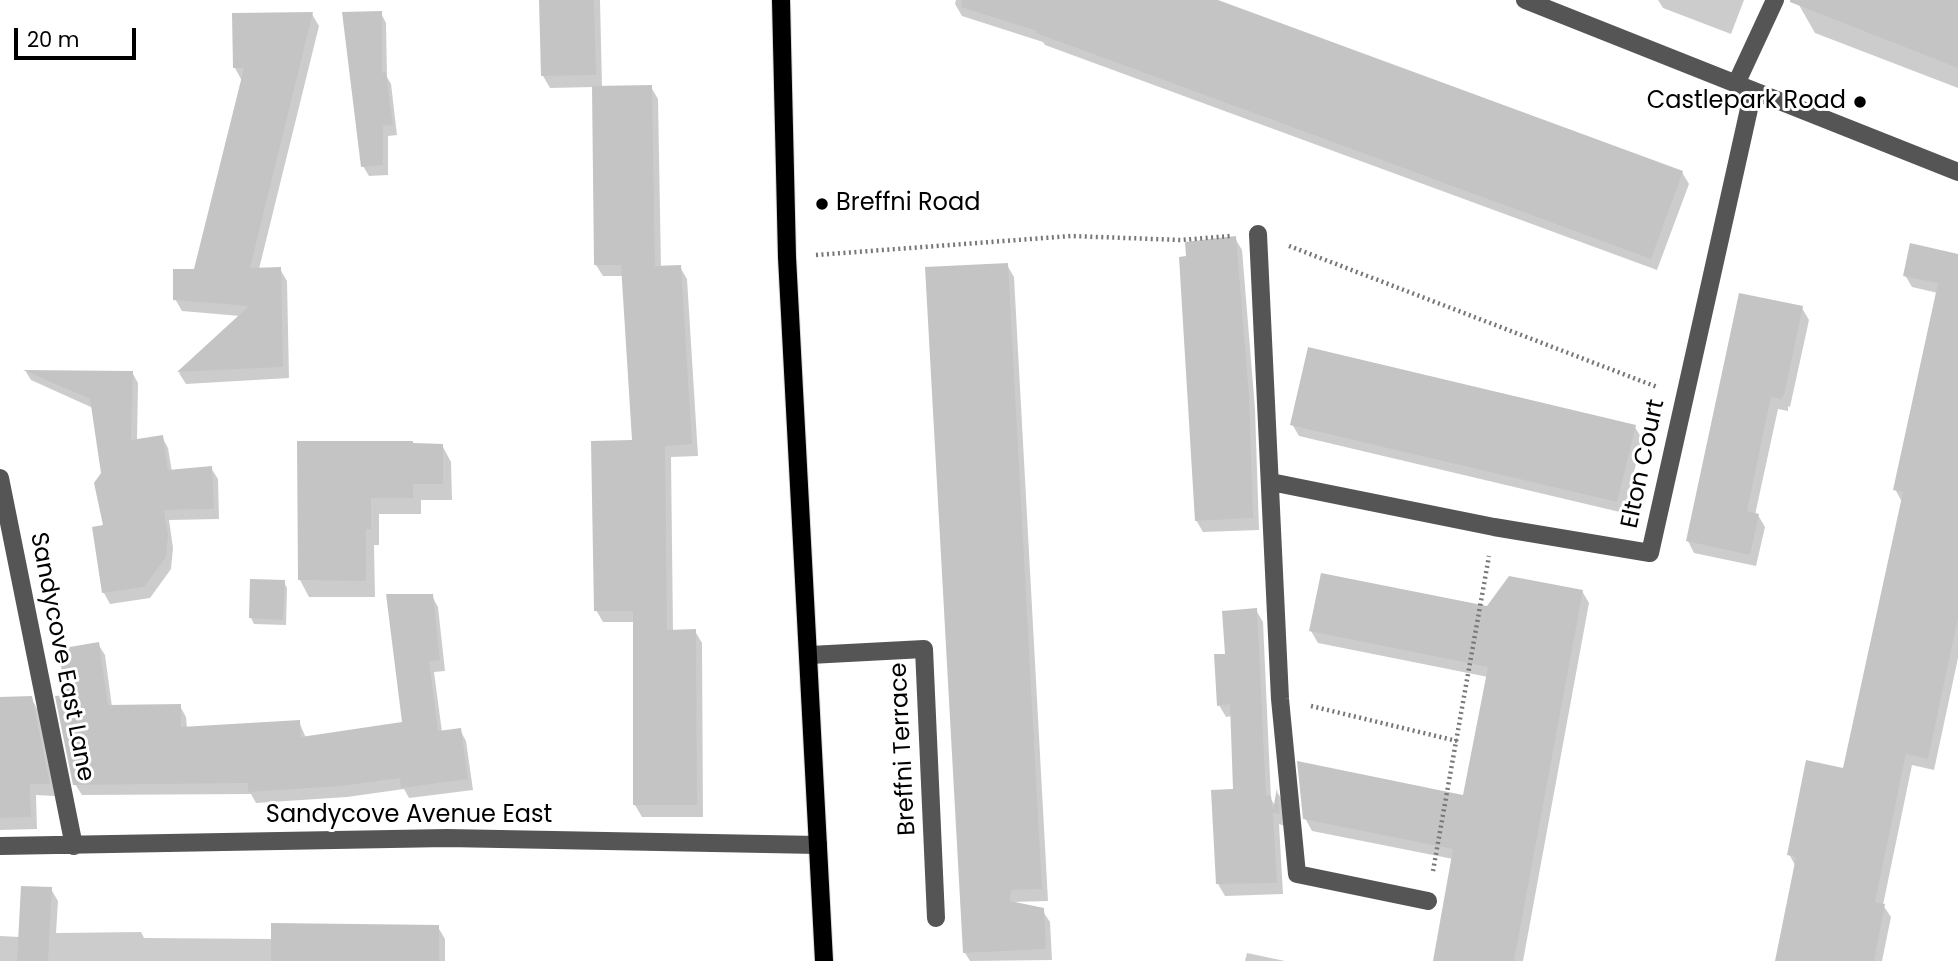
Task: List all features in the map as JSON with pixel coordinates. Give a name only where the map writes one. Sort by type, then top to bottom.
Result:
[{"type":"main road","points":[[782,0],[787,257],[824,961]]},
{"type":"street","points":[[1525,0],[1958,172]]},
{"type":"street","points":[[1736,84],[1775,0]]},
{"type":"street","name":"Elton Court","points":[[1270,482],[1494,527],[1650,553],[1753,91]]},
{"type":"street","points":[[1258,234],[1280,699],[1297,874],[1428,901]]},
{"type":"street","name":"Sandycove East Lane","points":[[0,478],[74,846]]},
{"type":"street","name":"Breffni Terrace","points":[[810,655],[924,649],[936,918]]},
{"type":"street","name":"Sandycove Avenue East","points":[[0,846],[447,838],[818,845]]},
{"type":"path","points":[[1428,901],[1494,527]]},
{"type":"path","points":[[1280,699],[1457,741]]},
{"type":"building","points":[[539,0],[594,0],[596,75],[541,76]]},
{"type":"building","points":[[962,0],[1218,0],[1683,171],[1651,259],[1036,33],[1037,31],[961,7]]},
{"type":"building","points":[[1958,0],[1958,68],[1790,2]]},
{"type":"building","points":[[382,11],[382,73],[386,72],[393,125],[383,126],[383,165],[361,167],[342,12]]},
{"type":"building","points":[[313,12],[250,268],[281,267],[283,367],[177,372],[249,306],[173,300],[173,269],[194,269],[244,68],[233,68],[232,13]]},
{"type":"building","points":[[652,85],[655,266],[681,265],[692,444],[665,446],[667,630],[696,629],[697,805],[633,805],[633,611],[594,611],[591,441],[632,440],[621,265],[594,265],[592,86]]},
{"type":"building","points":[[1236,236],[1249,396],[1253,518],[1195,521],[1179,257],[1186,256],[1185,242]]},
{"type":"building","points":[[1910,243],[1958,254],[1958,618],[1928,759],[1906,754],[1875,902],[1885,904],[1874,961],[1775,961],[1796,857],[1787,855],[1806,760],[1843,768],[1903,492],[1893,490],[1938,283],[1903,276]]},
{"type":"building","points":[[1008,263],[1042,889],[1011,890],[1010,901],[1044,908],[1046,949],[963,953],[925,267]]},
{"type":"building","points":[[1739,293],[1803,306],[1784,396],[1782,395],[1782,399],[1771,397],[1747,511],[1759,514],[1750,555],[1686,541]]},
{"type":"building","points":[[1308,347],[1636,425],[1617,502],[1290,425]]},
{"type":"building","points":[[23,370],[133,371],[131,440],[163,435],[168,470],[212,466],[214,509],[164,510],[168,535],[166,557],[144,587],[102,593],[92,527],[103,525],[94,483],[101,473],[90,399]]},
{"type":"building","points":[[297,441],[413,441],[443,444],[443,484],[413,484],[413,498],[371,498],[371,529],[366,529],[366,581],[298,580]]},
{"type":"building","points":[[1321,573],[1487,606],[1509,576],[1583,590],[1514,961],[1433,961],[1453,849],[1303,819],[1297,761],[1463,795],[1488,667],[1309,631]]},
{"type":"building","points":[[250,579],[285,580],[283,620],[249,618]]},
{"type":"building","points":[[386,594],[433,594],[440,660],[429,661],[438,731],[461,728],[468,779],[401,788],[400,778],[340,786],[248,792],[248,783],[73,785],[55,696],[66,695],[58,649],[99,642],[108,705],[181,704],[181,727],[300,720],[301,737],[402,722]]},
{"type":"building","points":[[1257,608],[1266,795],[1271,796],[1273,810],[1277,788],[1280,814],[1273,813],[1277,883],[1216,884],[1211,790],[1233,789],[1230,704],[1217,706],[1214,654],[1225,654],[1222,611]]},
{"type":"building","points":[[32,696],[50,784],[30,784],[31,817],[0,818],[0,697]]},
{"type":"building","points":[[21,886],[52,887],[48,961],[17,961]]},
{"type":"building","points":[[271,923],[439,925],[439,961],[271,961]]},
{"type":"place","name":"Castlepark Road","points":[[1860,102]]},
{"type":"place","name":"Breffni Road","points":[[822,204]]}]
